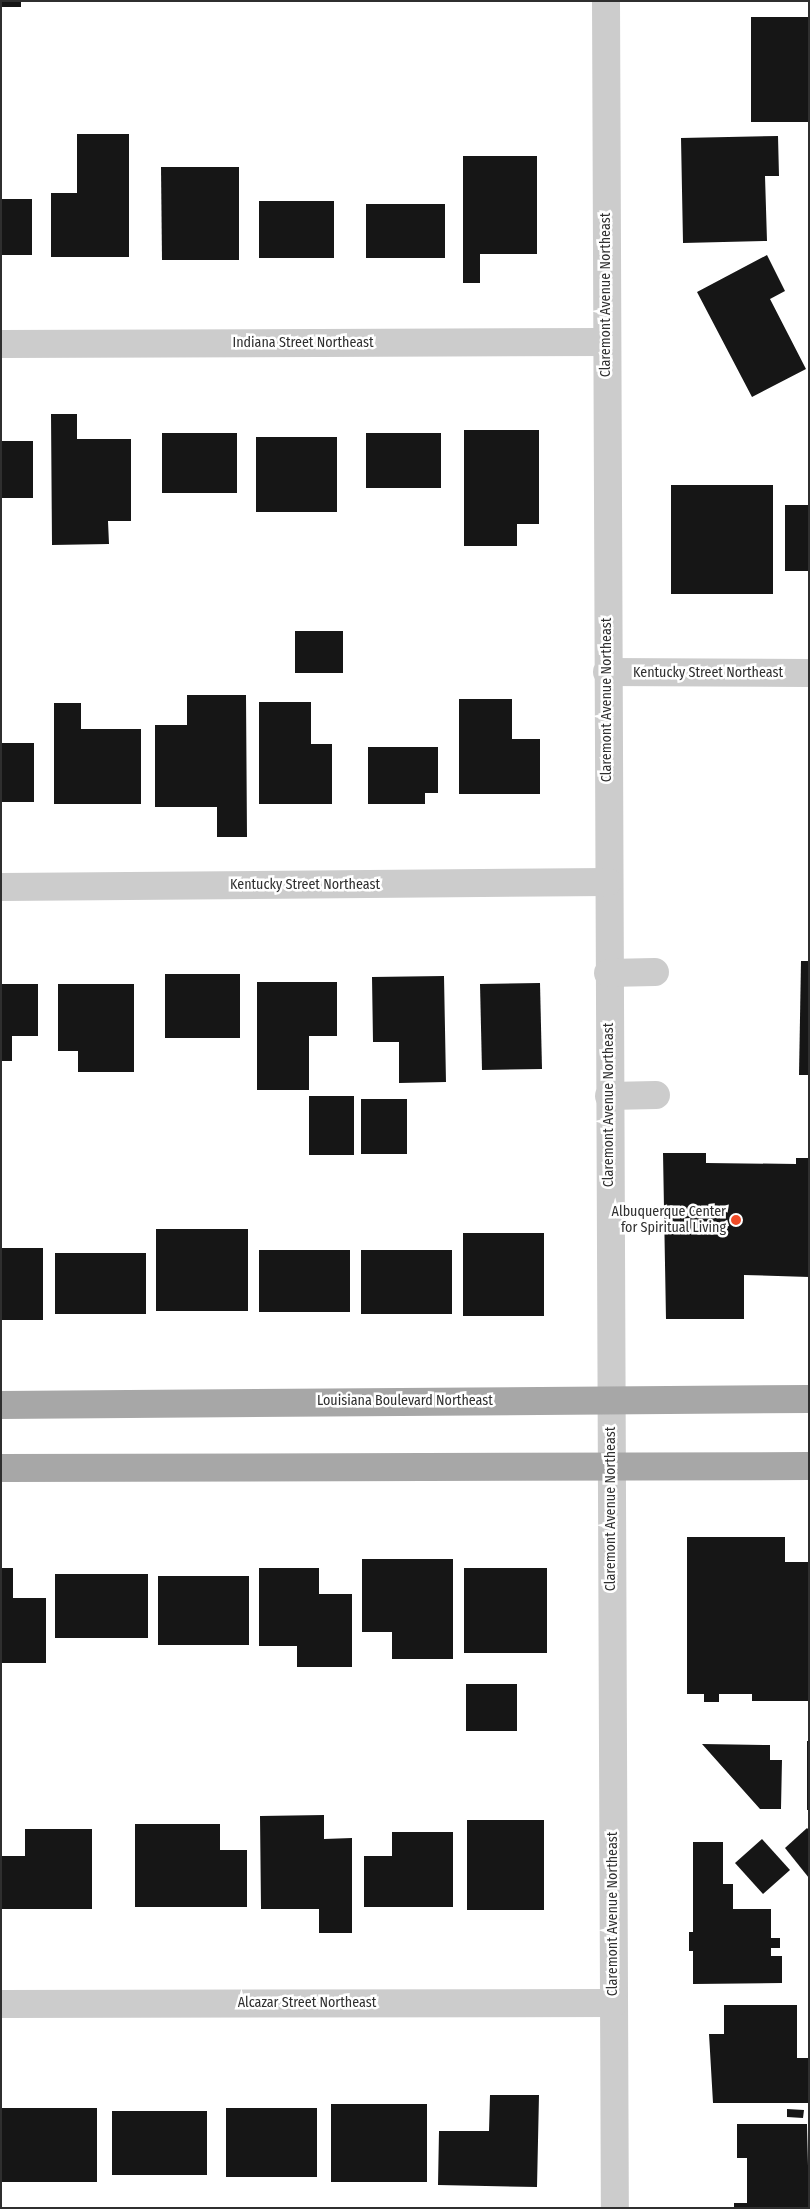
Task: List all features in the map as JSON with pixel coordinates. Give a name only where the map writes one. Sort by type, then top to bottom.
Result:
[{"type":"main road","name":"Louisiana Boulevard Northeast","points":[[1,1404],[809,1399]]},
{"type":"main road","points":[[1,1468],[809,1466]]},
{"type":"street","name":"Claremont Avenue Northeast","points":[[606,1],[610,1467],[615,2208]]},
{"type":"street","name":"Indiana Street Northeast","points":[[1,344],[606,342]]},
{"type":"street","name":"Kentucky Street Northeast","points":[[607,672],[809,673]]},
{"type":"street","name":"Kentucky Street Northeast","points":[[1,887],[608,882]]},
{"type":"street","points":[[608,972],[655,972]]},
{"type":"street","points":[[609,1096],[656,1095]]},
{"type":"street","name":"Alcazar Street Northeast","points":[[1,2004],[614,2003]]},
{"type":"building","points":[[1,1],[21,1],[21,7],[1,7]]},
{"type":"building","points":[[751,17],[809,17],[809,122],[751,122]]},
{"type":"building","points":[[77,134],[129,134],[129,257],[51,257],[51,193],[77,193]]},
{"type":"building","points":[[778,136],[779,176],[765,176],[767,241],[683,243],[681,138]]},
{"type":"building","points":[[463,156],[537,156],[537,254],[480,254],[480,283],[463,283]]},
{"type":"building","points":[[161,167],[239,167],[239,260],[162,260]]},
{"type":"building","points":[[1,199],[32,199],[32,255],[1,255]]},
{"type":"building","points":[[259,201],[334,201],[334,258],[259,258]]},
{"type":"building","points":[[366,204],[445,204],[445,258],[366,258]]},
{"type":"building","points":[[767,255],[785,291],[770,299],[806,369],[752,397],[697,292]]},
{"type":"building","points":[[51,414],[77,414],[77,439],[131,439],[131,521],[108,521],[109,544],[52,545]]},
{"type":"building","points":[[464,430],[539,430],[539,524],[517,524],[517,546],[464,546]]},
{"type":"building","points":[[162,433],[237,433],[237,493],[162,493]]},
{"type":"building","points":[[366,433],[441,433],[441,488],[366,488]]},
{"type":"building","points":[[256,437],[337,437],[337,512],[256,512]]},
{"type":"building","points":[[1,441],[33,441],[33,498],[1,498]]},
{"type":"building","points":[[671,485],[773,485],[773,594],[671,594]]},
{"type":"building","points":[[785,505],[809,505],[809,571],[785,571]]},
{"type":"building","points":[[295,631],[343,631],[343,673],[295,673]]},
{"type":"building","points":[[187,695],[246,695],[247,837],[217,837],[217,807],[155,807],[155,725],[187,725]]},
{"type":"building","points":[[459,699],[512,699],[512,739],[540,739],[540,794],[459,794]]},
{"type":"building","points":[[259,702],[311,702],[311,744],[332,744],[332,804],[259,804]]},
{"type":"building","points":[[54,703],[81,703],[81,729],[141,729],[141,804],[54,804]]},
{"type":"building","points":[[1,743],[34,743],[34,802],[1,802]]},
{"type":"building","points":[[368,747],[438,747],[438,793],[425,793],[425,804],[368,804]]},
{"type":"building","points":[[801,961],[809,961],[809,1075],[799,1075]]},
{"type":"building","points":[[165,974],[240,974],[240,1038],[165,1038]]},
{"type":"building","points":[[444,976],[446,1082],[399,1083],[399,1042],[373,1042],[372,977]]},
{"type":"building","points":[[257,982],[337,982],[337,1036],[309,1036],[309,1090],[257,1090]]},
{"type":"building","points":[[540,983],[542,1069],[482,1070],[480,984]]},
{"type":"building","points":[[1,984],[38,984],[38,1036],[12,1036],[12,1061],[1,1061]]},
{"type":"building","points":[[58,984],[134,984],[134,1072],[78,1072],[78,1051],[58,1051]]},
{"type":"building","points":[[309,1096],[354,1096],[354,1155],[309,1155]]},
{"type":"building","points":[[361,1099],[407,1099],[407,1154],[361,1154]]},
{"type":"building","name":"Albuquerque Center for Spiritual Living","points":[[663,1153],[706,1153],[706,1163],[796,1164],[796,1158],[809,1158],[809,1277],[744,1275],[744,1319],[666,1319]]},
{"type":"building","points":[[156,1229],[248,1229],[248,1311],[156,1311]]},
{"type":"building","points":[[463,1233],[544,1233],[544,1316],[463,1316]]},
{"type":"building","points":[[1,1248],[43,1248],[43,1320],[1,1320]]},
{"type":"building","points":[[259,1250],[350,1250],[350,1312],[259,1312]]},
{"type":"building","points":[[361,1250],[452,1250],[452,1314],[361,1314]]},
{"type":"building","points":[[55,1253],[146,1253],[146,1314],[55,1314]]},
{"type":"building","points":[[687,1537],[785,1537],[785,1562],[809,1562],[809,1701],[752,1701],[752,1694],[719,1694],[719,1702],[704,1702],[704,1694],[687,1694]]},
{"type":"building","points":[[362,1559],[453,1559],[453,1659],[392,1659],[392,1632],[362,1632]]},
{"type":"building","points":[[1,1568],[13,1568],[13,1598],[46,1598],[46,1663],[1,1663]]},
{"type":"building","points":[[259,1568],[319,1568],[319,1594],[352,1594],[352,1667],[297,1667],[297,1646],[259,1646]]},
{"type":"building","points":[[464,1568],[547,1568],[547,1653],[464,1653]]},
{"type":"building","points":[[55,1574],[148,1574],[148,1638],[55,1638]]},
{"type":"building","points":[[158,1576],[249,1576],[249,1645],[158,1645]]},
{"type":"building","points":[[466,1684],[517,1684],[517,1731],[466,1731]]},
{"type":"building","points":[[807,1741],[809,1741],[809,1810],[807,1810]]},
{"type":"building","points":[[702,1744],[770,1745],[770,1760],[782,1760],[781,1809],[760,1809]]},
{"type":"building","points":[[324,1815],[324,1839],[352,1838],[352,1933],[319,1933],[319,1909],[261,1909],[260,1816]]},
{"type":"building","points":[[467,1820],[544,1820],[544,1910],[467,1910]]},
{"type":"building","points":[[135,1824],[220,1824],[220,1850],[247,1850],[247,1907],[135,1907]]},
{"type":"building","points":[[807,1828],[809,1830],[809,1878],[785,1848]]},
{"type":"building","points":[[25,1829],[92,1829],[92,1909],[1,1909],[1,1856],[25,1856]]},
{"type":"building","points":[[392,1832],[453,1832],[453,1907],[364,1907],[364,1856],[392,1856]]},
{"type":"building","points":[[762,1839],[790,1870],[763,1894],[735,1863]]},
{"type":"building","points":[[693,1842],[723,1842],[723,1884],[733,1884],[733,1909],[771,1909],[771,1938],[780,1938],[780,1948],[771,1948],[771,1956],[782,1956],[782,1983],[693,1984],[693,1951],[689,1951],[689,1932],[693,1932]]},
{"type":"building","points":[[724,2005],[797,2005],[797,2058],[809,2058],[809,2103],[713,2103],[709,2034],[724,2034]]},
{"type":"building","points":[[490,2095],[539,2095],[537,2187],[438,2185],[439,2131],[489,2131]]},
{"type":"building","points":[[331,2104],[427,2104],[427,2182],[331,2182]]},
{"type":"building","points":[[1,2108],[97,2108],[97,2182],[1,2182]]},
{"type":"building","points":[[226,2108],[317,2108],[317,2177],[226,2177]]},
{"type":"building","points":[[787,2109],[804,2110],[803,2118],[787,2117]]},
{"type":"building","points":[[112,2111],[207,2111],[207,2175],[112,2175]]},
{"type":"building","points":[[737,2124],[807,2124],[809,2208],[734,2208],[734,2203],[747,2203],[747,2158],[737,2158]]},
{"type":"place","name":"Albuquerque Center for Spiritual Living","points":[[736,1220]]}]
